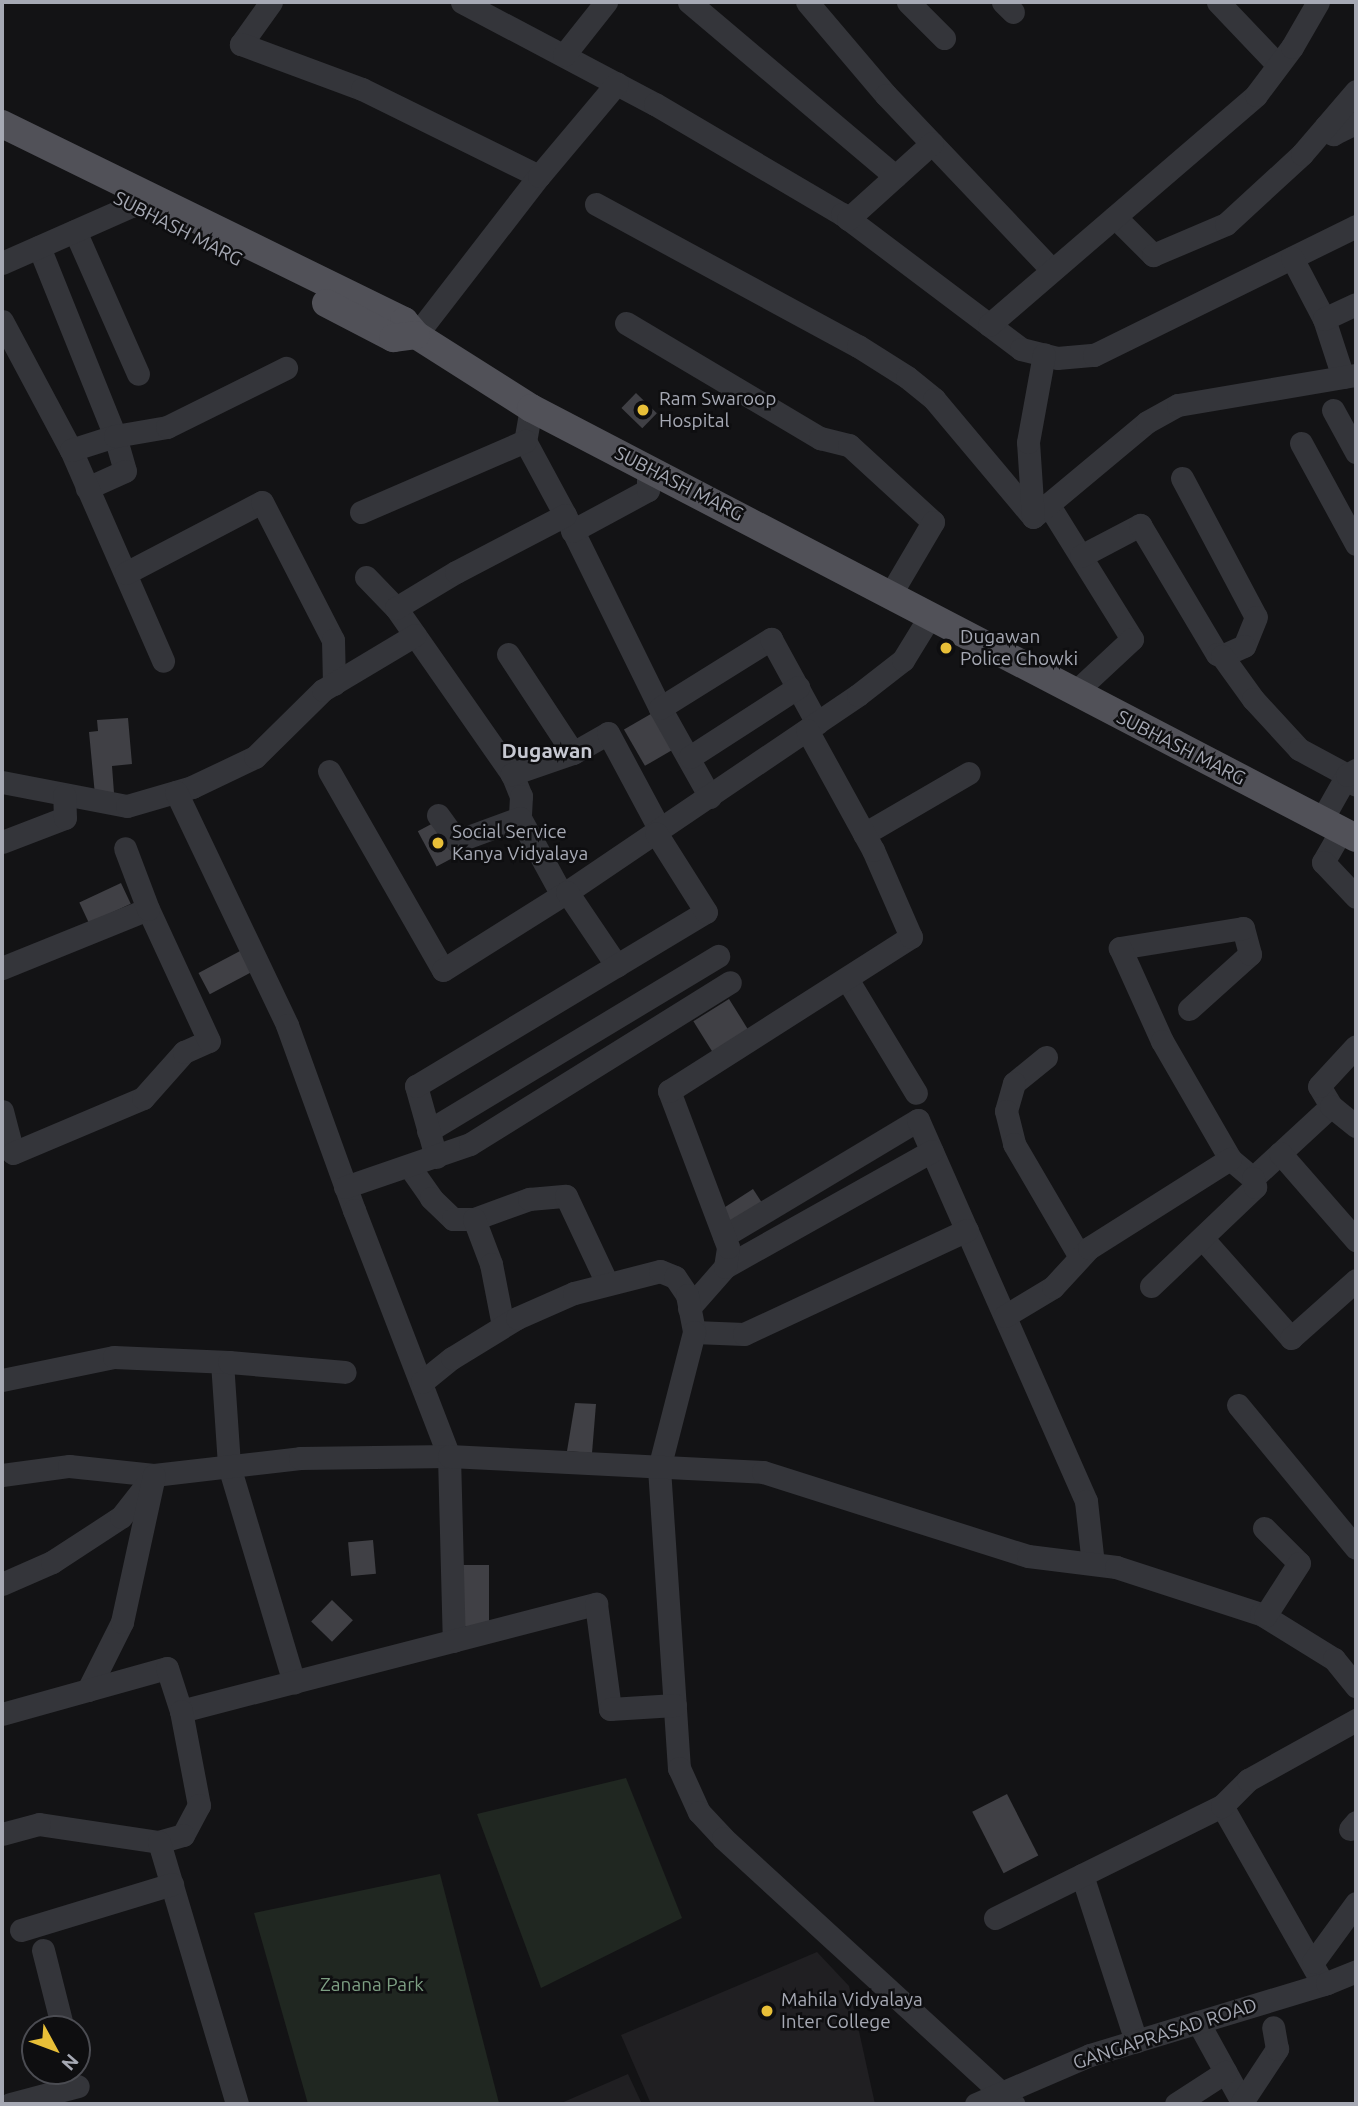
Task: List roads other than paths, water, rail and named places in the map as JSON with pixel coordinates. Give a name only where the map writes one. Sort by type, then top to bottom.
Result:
[{"type":"main road","points":[[2,124],[135,198]]},
{"type":"main road","name":"SUBHASH MARG","points":[[2,141],[135,198],[404,321],[416,335],[531,408],[1339,830]]},
{"type":"street","points":[[271,2],[241,44],[362,89],[539,176]]},
{"type":"street","points":[[462,2],[499,10],[564,55],[617,83],[848,219],[1021,349],[1057,358],[1094,355],[1356,226]]},
{"type":"street","points":[[564,55],[606,2]]},
{"type":"street","points":[[690,2],[895,176]]},
{"type":"street","points":[[807,2],[932,143],[1052,270]]},
{"type":"street","points":[[908,2],[944,37]]},
{"type":"street","points":[[1217,2],[1278,65]]},
{"type":"street","points":[[989,325],[1256,95],[1318,2]]},
{"type":"street","points":[[416,335],[539,176],[617,83]]},
{"type":"street","points":[[1115,217],[1153,255],[1226,224],[1302,154],[1356,91]]},
{"type":"street","points":[[1326,126],[1334,134],[1356,123]]},
{"type":"street","points":[[848,219],[932,143]]},
{"type":"street","points":[[2,263],[75,231],[135,198]]},
{"type":"street","points":[[596,204],[858,346],[934,399],[1081,556],[1132,639],[1074,693]]},
{"type":"street","points":[[75,231],[138,374]]},
{"type":"street","points":[[39,247],[116,436],[125,471],[87,488]]},
{"type":"street","points":[[1041,511],[1147,422],[1178,405],[1350,376],[1292,258]]},
{"type":"street","points":[[1324,319],[1356,304]]},
{"type":"street","points":[[2,321],[71,450],[163,661]]},
{"type":"street","points":[[626,323],[820,438],[849,445],[933,522],[890,595]]},
{"type":"street","points":[[1041,511],[1028,442],[1044,354]]},
{"type":"street","points":[[71,450],[116,436],[167,427],[286,368]]},
{"type":"street","points":[[531,408],[525,441],[569,523],[660,709],[690,757],[710,797]]},
{"type":"street","points":[[1333,410],[1356,452]]},
{"type":"street","points":[[361,512],[525,441]]},
{"type":"street","points":[[1301,443],[1356,544]]},
{"type":"street","points":[[396,608],[456,572],[648,490],[648,468]]},
{"type":"street","points":[[1182,478],[1255,617],[1244,646],[1222,656]]},
{"type":"street","points":[[126,573],[262,502],[333,640],[334,684]]},
{"type":"street","points":[[1081,556],[1140,525],[1217,654],[1222,656],[1253,699],[1299,749],[1353,777],[1339,830],[1323,862],[1356,897]]},
{"type":"street","points":[[366,577],[396,608],[512,774],[521,796],[520,818],[565,893],[617,966]]},
{"type":"street","points":[[329,771],[443,970],[710,797],[903,660],[930,616]]},
{"type":"street","points":[[2,782],[127,806],[176,792],[256,757],[323,690],[415,635]]},
{"type":"street","points":[[660,709],[771,639],[798,687],[812,726],[911,937],[669,1091],[728,1247],[725,1266]]},
{"type":"street","points":[[508,654],[573,753]]},
{"type":"street","points":[[690,757],[798,687]]},
{"type":"street","points":[[436,1157],[416,1086],[706,912],[658,831],[608,733],[573,753],[512,774]]},
{"type":"street","points":[[864,834],[969,773]]},
{"type":"street","points":[[176,792],[287,1025],[345,1187],[449,1456],[454,1641]]},
{"type":"street","points":[[2,842],[65,818],[64,795]]},
{"type":"street","points":[[438,815],[457,841],[520,818]]},
{"type":"street","points":[[2,1111],[13,1153],[143,1098],[184,1052],[209,1041],[148,909],[125,848]]},
{"type":"street","points":[[2,968],[148,909]]},
{"type":"street","points":[[1151,1286],[1255,1188],[1253,1178],[1230,1159],[1162,1041],[1120,948],[1244,928],[1250,954],[1189,1009]]},
{"type":"street","points":[[428,1130],[718,956]]},
{"type":"street","points":[[847,979],[916,1093]]},
{"type":"street","points":[[345,1187],[470,1144],[730,982]]},
{"type":"street","points":[[1356,1046],[1319,1086],[1331,1106],[1356,1126]]},
{"type":"street","points":[[1046,1057],[1014,1083],[1006,1111],[1014,1144],[1080,1258]]},
{"type":"street","points":[[1253,1178],[1331,1106]]},
{"type":"street","points":[[724,1236],[918,1120],[1086,1501],[1093,1564]]},
{"type":"street","points":[[689,1308],[725,1266],[932,1151]]},
{"type":"street","points":[[1280,1153],[1356,1240]]},
{"type":"street","points":[[1005,1316],[1053,1287],[1089,1248],[1230,1159]]},
{"type":"street","points":[[409,1166],[432,1198],[453,1219],[474,1219],[529,1199],[566,1196],[607,1283]]},
{"type":"street","points":[[474,1219],[491,1264],[503,1326]]},
{"type":"street","points":[[694,1332],[744,1334],[967,1230]]},
{"type":"street","points":[[1202,1238],[1291,1338],[1356,1280]]},
{"type":"street","points":[[422,1381],[503,1326],[574,1293],[660,1271],[675,1277],[687,1295],[694,1332],[659,1468],[679,1768],[699,1812],[723,1838],[1006,2100]]},
{"type":"street","points":[[4,1375],[114,1357],[222,1362],[345,1373]]},
{"type":"street","points":[[222,1362],[229,1466],[294,1682]]},
{"type":"street","points":[[1238,1405],[1356,1548]]},
{"type":"street","points":[[2,1475],[69,1466],[154,1475],[300,1458],[449,1456],[764,1472],[1028,1556],[1116,1567],[1265,1616],[1334,1659],[1356,1686]]},
{"type":"street","points":[[2,1584],[52,1562],[121,1517],[154,1475]]},
{"type":"street","points":[[88,1690],[122,1622],[154,1475]]},
{"type":"street","points":[[1264,1528],[1299,1563],[1265,1616]]},
{"type":"street","points":[[181,1712],[596,1604],[610,1709],[675,1705]]},
{"type":"street","points":[[2,1714],[167,1668],[181,1712],[199,1805],[183,1835],[159,1842],[39,1824],[2,1834]]},
{"type":"street","points":[[995,1919],[1222,1806],[1248,1780],[1356,1720]]},
{"type":"street","points":[[1222,1806],[1313,1962],[1323,1984]]},
{"type":"street","points":[[159,1842],[237,2104]]},
{"type":"street","points":[[1082,1875],[1136,2041]]},
{"type":"street","points":[[21,1930],[172,1884]]},
{"type":"street","points":[[1313,1962],[1356,1903]]},
{"type":"street","points":[[43,1950],[59,2015]]},
{"type":"street","name":"GANGAPRASAD ROAD","points":[[976,2104],[1006,2100],[1090,2055],[1323,1984],[1356,1970]]},
{"type":"street","points":[[1198,2022],[1242,2103],[1277,2049],[1273,2027]]},
{"type":"street","points":[[1175,2104],[1225,2072]]},
{"type":"street","points":[[10,2104],[79,2087]]},
{"type":"place","name":"Ram Swaroop Hospital","points":[[643,410]]},
{"type":"place","name":"Dugawan Police Chowki","points":[[946,648]]},
{"type":"place","name":"Social Service Kanya Vidyalaya","points":[[438,843]]},
{"type":"place","name":"Mahila Vidyalaya Inter College","points":[[767,2011]]},
{"type":"district","name":"Dugawan","points":[[547,750]]},
{"type":"park label","name":"Zanana Park","points":[[372,1985]]}]
